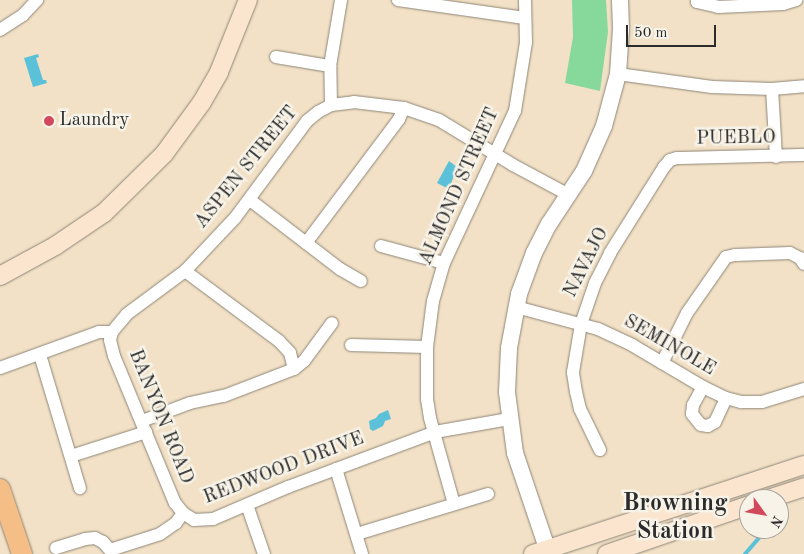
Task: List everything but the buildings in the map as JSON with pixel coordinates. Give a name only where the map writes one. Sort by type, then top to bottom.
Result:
[{"type":"main road","points":[[0,276],[55,246],[96,219],[125,195],[164,154],[202,102],[219,72],[248,0]]},
{"type":"main road","points":[[543,552],[804,465]]},
{"type":"main road","points":[[789,492],[804,487]]},
{"type":"main road","points":[[0,489],[22,554]]},
{"type":"main road","points":[[607,554],[739,508]]},
{"type":"street","points":[[0,30],[23,15],[36,0]]},
{"type":"street","points":[[331,105],[330,66],[341,0]]},
{"type":"street","name":"ALMOND STREET","points":[[454,504],[427,399],[426,347],[433,300],[444,263],[515,111],[526,42],[525,0]]},
{"type":"street","points":[[543,552],[516,453],[509,419],[507,368],[516,307],[523,280],[538,246],[584,171],[604,126],[618,74],[622,29],[620,0]]},
{"type":"street","points":[[697,1],[718,7],[783,4],[796,0]]},
{"type":"street","points":[[404,1],[525,18]]},
{"type":"street","points":[[276,57],[330,66]]},
{"type":"street","points":[[618,74],[712,87],[772,88],[804,86]]},
{"type":"street","points":[[772,88],[776,157]]},
{"type":"street","name":"ASPEN STREET","points":[[112,332],[126,314],[185,271],[250,200],[307,121],[331,105],[354,102],[404,108],[439,120],[496,155],[569,195]]},
{"type":"street","points":[[306,243],[399,120],[404,108]]},
{"type":"street","name":"PUEBLO","points":[[670,160],[676,158],[804,156]]},
{"type":"street","name":"NAVAJO","points":[[600,450],[580,409],[576,392],[574,372],[581,324],[595,283],[610,253],[670,160]]},
{"type":"street","points":[[250,200],[340,269],[361,281]]},
{"type":"street","points":[[381,246],[444,263]]},
{"type":"street","points":[[662,363],[687,313],[726,257],[790,253],[800,258],[804,264]]},
{"type":"street","points":[[185,271],[279,341],[290,353],[294,370]]},
{"type":"street","name":"SEMINOLE","points":[[516,307],[581,324],[615,336],[703,387],[726,398],[741,402],[762,402],[804,389]]},
{"type":"street","points":[[71,456],[144,426],[190,403],[224,396],[294,370],[304,361],[332,323]]},
{"type":"street","points":[[0,368],[99,332],[112,332]]},
{"type":"street","name":"BANYON ROAD","points":[[112,332],[110,340],[114,356],[175,503],[183,513]]},
{"type":"street","points":[[351,345],[426,347]]},
{"type":"street","points":[[40,355],[80,488]]},
{"type":"street","points":[[703,387],[693,405],[692,414],[701,425],[708,426],[715,422],[726,398]]},
{"type":"street","name":"REDWOOD DRIVE","points":[[56,548],[85,539],[95,538],[103,542],[111,552],[160,534],[176,523],[183,513],[194,520],[204,521],[435,432],[509,419]]},
{"type":"street","points":[[336,469],[362,554]]},
{"type":"street","points":[[356,534],[488,494]]},
{"type":"street","points":[[247,504],[264,554]]},
{"type":"green space","points":[[572,0],[606,0],[608,32],[600,91],[565,83],[573,37]]},
{"type":"water","points":[[38,54],[39,57],[36,58],[43,80],[46,80],[47,83],[33,87],[24,58]]},
{"type":"water","points":[[449,161],[457,167],[449,189],[437,183]]},
{"type":"water","points":[[388,410],[391,419],[385,421],[383,426],[373,431],[370,429],[369,421]]},
{"type":"waterway","points":[[745,554],[758,539]]},
{"type":"place","name":"Laundry","points":[[49,121]]},
{"type":"district","name":"Browning Station","points":[[675,519]]}]
